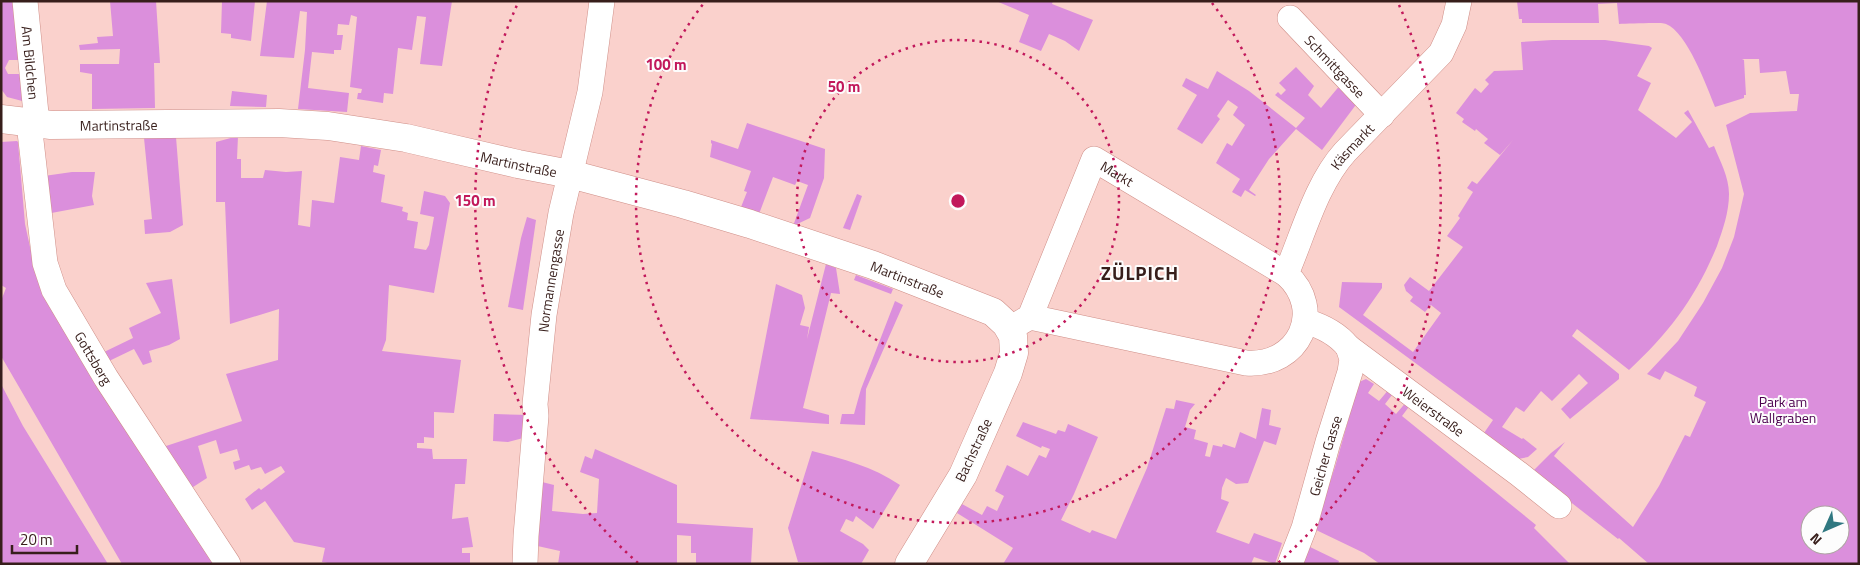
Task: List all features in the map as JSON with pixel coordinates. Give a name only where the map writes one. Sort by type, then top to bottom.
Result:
[{"type":"street","name":"Am Bildchen","points":[[25,1],[33,124]]},
{"type":"street","name":"Normannengasse","points":[[525,564],[536,416],[535,404],[543,325],[561,213],[590,92],[602,1]]},
{"type":"street","name":"Käsmarkt","points":[[1288,276],[1321,190],[1333,167],[1345,152],[1441,53],[1451,35],[1459,1]]},
{"type":"street","name":"Schmittgasse","points":[[1290,18],[1382,115]]},
{"type":"street","name":"Martinstraße","points":[[1,119],[33,124],[250,122],[328,126],[433,143],[518,164],[570,174],[750,224],[873,265],[993,312],[1001,318],[1020,323]]},
{"type":"street","name":"Gottsberg","points":[[33,124],[45,263],[54,290],[111,386],[228,564]]},
{"type":"street","name":"Markt","points":[[1020,323],[1094,159],[1288,276],[1300,291],[1305,304],[1305,321]]},
{"type":"street","points":[[1020,323],[1145,342],[1254,364],[1270,361],[1284,354],[1299,337],[1305,321]]},
{"type":"street","name":"Weierstraße","points":[[1305,321],[1325,328],[1559,506]]},
{"type":"street","name":"Bachstraße","points":[[910,564],[963,475],[1002,387],[1014,353],[1014,345],[1020,323]]},
{"type":"street","name":"Geicher Gasse","points":[[1290,564],[1304,528],[1350,372],[1352,359],[1348,347]]},
{"type":"green space","points":[[1,1],[17,1],[21,60],[9,60],[5,68],[8,74],[22,74],[26,102],[7,97],[1,89]]},
{"type":"green space","points":[[110,1],[156,1],[160,63],[154,63],[155,108],[92,109],[92,74],[80,72],[80,64],[119,64],[120,49],[80,50],[79,45],[98,43],[97,37],[113,36]]},
{"type":"green space","points":[[222,1],[255,1],[251,41],[231,38],[231,34],[221,33]]},
{"type":"green space","points":[[267,1],[452,1],[442,66],[420,64],[426,17],[417,16],[412,50],[398,48],[393,94],[384,93],[383,103],[357,99],[358,93],[361,93],[362,89],[350,87],[357,17],[351,15],[349,25],[338,24],[337,35],[343,35],[341,50],[334,50],[334,54],[312,52],[308,88],[349,93],[347,112],[298,109],[305,50],[307,12],[300,11],[294,58],[260,56]]},
{"type":"green space","points":[[996,1],[1053,1],[1052,4],[1093,20],[1079,51],[1065,41],[1049,34],[1041,51],[1019,42],[1029,15]]},
{"type":"green space","name":"Park am Wallgraben","points":[[1517,1],[1859,1],[1859,564],[1649,564],[1619,538],[1532,472],[1565,442],[1554,456],[1633,527],[1659,486],[1685,435],[1690,437],[1706,402],[1694,396],[1697,387],[1665,371],[1660,380],[1647,374],[1678,341],[1703,303],[1722,268],[1734,237],[1744,194],[1726,125],[1750,113],[1797,111],[1799,94],[1790,94],[1786,71],[1760,73],[1759,59],[1742,59],[1744,60],[1746,95],[1744,95],[1744,98],[1715,107],[1689,49],[1674,29],[1663,23],[1619,24],[1617,3],[1598,4],[1599,23],[1522,23],[1522,19],[1519,19]]},
{"type":"green space","points":[[1605,40],[1652,48],[1637,76],[1651,83],[1638,110],[1676,138],[1692,122],[1684,113],[1688,110],[1709,148],[1714,146],[1728,181],[1729,201],[1717,246],[1691,298],[1657,342],[1629,370],[1577,329],[1572,336],[1619,374],[1619,379],[1570,419],[1561,409],[1588,383],[1579,374],[1552,401],[1541,391],[1524,412],[1516,407],[1502,427],[1523,438],[1537,449],[1528,457],[1518,459],[1484,433],[1493,420],[1339,307],[1342,282],[1382,283],[1382,288],[1363,315],[1413,352],[1441,313],[1431,305],[1425,312],[1410,301],[1413,297],[1406,291],[1404,285],[1410,277],[1429,291],[1463,247],[1447,236],[1460,218],[1458,216],[1473,192],[1467,188],[1472,181],[1477,184],[1513,140],[1500,155],[1484,143],[1488,139],[1476,129],[1475,131],[1462,122],[1464,119],[1456,113],[1475,88],[1481,93],[1489,84],[1485,80],[1494,71],[1523,70],[1521,42]]},
{"type":"green space","points":[[1296,67],[1314,86],[1308,95],[1321,108],[1341,84],[1358,102],[1322,150],[1296,129],[1269,159],[1249,190],[1256,195],[1245,190],[1241,197],[1232,192],[1240,179],[1216,163],[1227,143],[1232,146],[1245,125],[1233,115],[1238,107],[1228,100],[1217,116],[1220,119],[1202,144],[1177,129],[1197,95],[1182,86],[1186,78],[1208,89],[1217,71],[1249,91],[1296,128],[1305,118],[1275,95],[1278,92],[1281,95],[1286,90],[1279,83]]},
{"type":"green space","points":[[232,91],[267,95],[266,107],[230,106]]},
{"type":"green space","points":[[747,123],[825,149],[824,178],[810,218],[793,226],[808,185],[797,181],[795,185],[773,177],[759,214],[741,207],[747,192],[744,191],[751,171],[710,157],[711,140],[738,149]]},
{"type":"green space","points":[[238,136],[237,159],[241,159],[241,178],[263,178],[265,170],[302,171],[298,225],[310,227],[312,200],[334,203],[340,157],[359,160],[361,146],[381,150],[378,166],[374,165],[373,172],[385,175],[381,202],[403,207],[402,211],[408,213],[407,220],[418,222],[414,248],[426,250],[429,245],[434,217],[420,214],[424,191],[445,196],[450,203],[434,293],[389,285],[386,340],[382,351],[461,360],[454,413],[434,412],[434,438],[424,437],[424,443],[417,443],[417,448],[432,449],[433,459],[467,459],[465,484],[455,484],[452,519],[468,517],[473,547],[462,548],[462,553],[470,553],[470,564],[333,564],[322,562],[325,548],[294,542],[265,501],[252,510],[245,499],[285,472],[281,466],[265,474],[261,467],[251,470],[249,465],[235,470],[233,462],[240,460],[237,449],[220,454],[216,440],[198,446],[207,478],[190,489],[163,447],[242,421],[226,374],[278,360],[279,309],[230,324],[225,202],[216,202],[216,142]]},
{"type":"green space","points":[[176,137],[183,225],[170,232],[145,234],[144,220],[152,219],[144,138]]},
{"type":"green space","points":[[17,141],[25,224],[37,279],[87,366],[216,564],[122,564],[1,356],[1,301],[6,288],[1,285],[1,142]]},
{"type":"green space","points":[[72,172],[95,172],[92,196],[94,205],[46,214],[44,176]]},
{"type":"green space","points":[[857,194],[862,196],[850,230],[843,228]]},
{"type":"green space","points":[[527,217],[536,220],[523,310],[508,307],[521,238]]},
{"type":"green space","points":[[826,264],[836,268],[840,294],[831,293],[803,408],[829,415],[829,424],[750,419],[776,284],[802,295],[805,308],[800,325],[809,327],[807,339]]},
{"type":"green space","points":[[856,275],[893,289],[891,294],[854,280]]},
{"type":"green space","points":[[172,279],[180,339],[169,345],[149,351],[152,362],[143,365],[134,349],[107,362],[102,353],[133,338],[129,328],[161,313],[146,283]]},
{"type":"green space","points":[[895,301],[903,305],[866,389],[865,425],[840,424],[842,414],[854,414],[861,389]]},
{"type":"green space","points":[[1366,379],[1374,384],[1368,393],[1379,401],[1390,388],[1395,391],[1385,404],[1396,414],[1408,400],[1411,404],[1402,416],[1536,525],[1534,528],[1570,564],[1380,564],[1364,553],[1314,529],[1335,467],[1359,382]]},
{"type":"green space","points":[[1,384],[23,426],[108,564],[1,564]]},
{"type":"green space","points":[[1176,400],[1195,404],[1190,410],[1185,427],[1196,430],[1194,439],[1208,443],[1205,456],[1210,457],[1213,445],[1222,447],[1223,444],[1235,448],[1240,432],[1256,439],[1262,408],[1271,410],[1269,425],[1281,428],[1276,445],[1264,441],[1248,483],[1236,484],[1226,478],[1222,488],[1221,499],[1229,502],[1216,532],[1249,544],[1254,533],[1282,543],[1275,564],[1254,557],[1251,564],[1003,564],[1013,548],[957,513],[962,504],[982,515],[987,506],[997,511],[1004,496],[995,491],[1007,465],[1028,476],[1039,455],[1046,458],[1050,449],[1042,446],[1041,448],[1016,436],[1023,422],[1056,434],[1058,430],[1065,432],[1068,424],[1098,437],[1061,520],[1090,533],[1092,530],[1116,539],[1147,468],[1166,408],[1174,409]]},
{"type":"green space","points":[[494,414],[530,415],[527,437],[508,442],[493,441]]},
{"type":"green space","points":[[595,449],[677,485],[677,523],[753,528],[751,564],[696,564],[696,553],[691,553],[691,536],[677,535],[677,564],[558,564],[560,551],[533,545],[538,481],[554,485],[552,511],[583,514],[597,513],[599,479],[580,472],[585,456],[592,459]]},
{"type":"green space","points":[[812,451],[868,468],[900,485],[873,529],[856,516],[853,522],[846,519],[840,531],[863,544],[869,550],[861,564],[798,562],[788,528]]},
{"type":"green space","points":[[1308,546],[1339,561],[1338,564],[1302,564]]},
{"type":"district","name":"ZÜLPICH","points":[[1140,272]]}]
